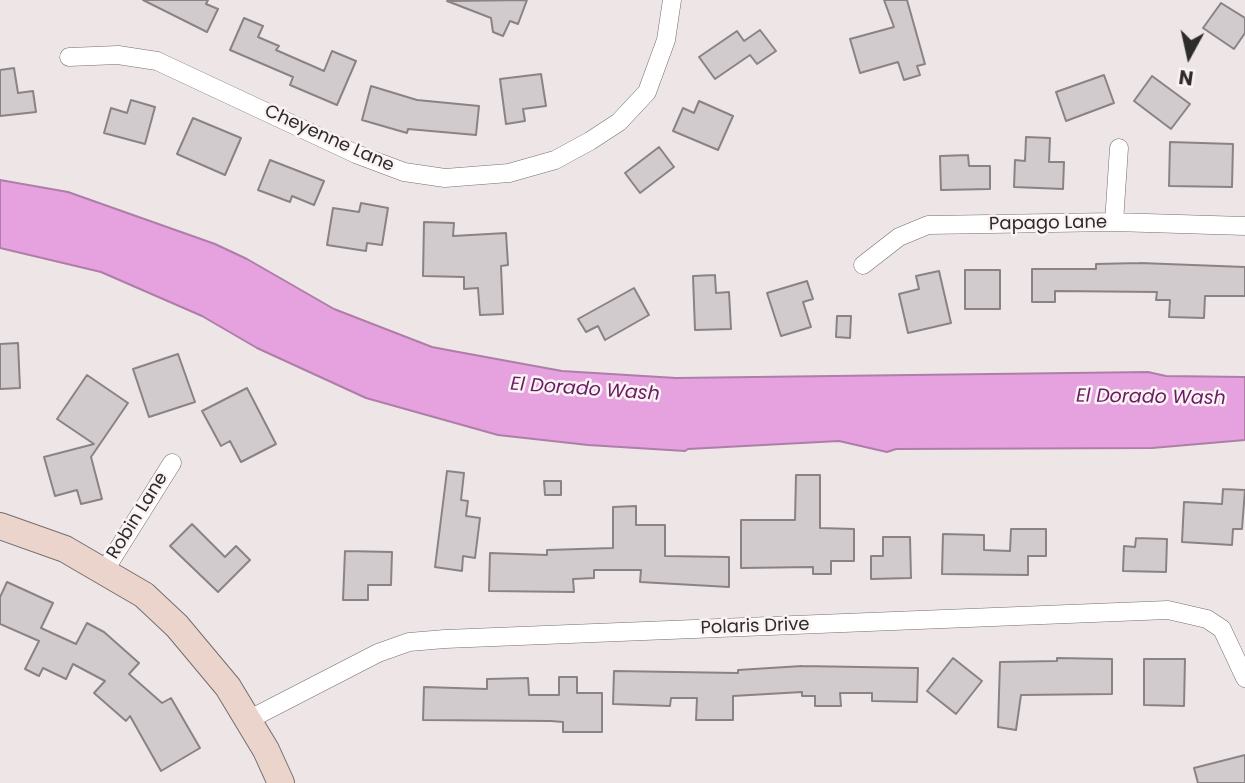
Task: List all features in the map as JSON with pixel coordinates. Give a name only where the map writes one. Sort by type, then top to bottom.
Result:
[{"type":"main road","points":[[0,526],[65,549],[144,595],[177,626],[228,687],[281,783]]},
{"type":"street","name":"Cheyenne Lane","points":[[69,57],[118,55],[157,61],[356,154],[404,172],[445,178],[509,173],[555,160],[590,141],[619,122],[648,92],[666,40],[672,0]]},
{"type":"street","points":[[1114,222],[1119,148]]},
{"type":"street","name":"Papago Lane","points":[[863,265],[899,237],[928,225],[1114,222],[1245,226]]},
{"type":"street","name":"Robin Lane","points":[[105,570],[172,463]]},
{"type":"street","name":"Polaris Drive","points":[[248,720],[378,653],[409,642],[472,638],[1168,610],[1208,619],[1222,629],[1245,678]]},
{"type":"water","name":"El Dorado Wash","points":[[0,180],[68,192],[215,244],[247,259],[334,309],[432,347],[562,371],[676,378],[1148,372],[1166,376],[1245,377],[1245,440],[1152,448],[896,449],[887,452],[839,441],[685,451],[588,445],[498,435],[366,398],[257,348],[202,316],[101,272],[0,248]]},
{"type":"building","points":[[143,0],[208,0],[206,4],[218,9],[207,32]]},
{"type":"building","points":[[527,0],[518,24],[510,21],[503,36],[493,32],[491,18],[447,1]]},
{"type":"building","points":[[884,0],[907,0],[925,64],[917,66],[920,75],[904,80],[898,62],[860,73],[850,39],[894,27]]},
{"type":"building","points":[[1221,3],[1245,18],[1245,33],[1234,49],[1203,28]]},
{"type":"building","points":[[244,18],[263,26],[258,37],[279,46],[276,50],[324,71],[332,51],[356,61],[337,105],[290,85],[293,77],[230,50]]},
{"type":"building","points":[[760,30],[776,51],[757,64],[750,55],[715,79],[699,57],[737,31],[744,41]]},
{"type":"building","points":[[14,68],[18,93],[33,91],[36,112],[0,116],[0,70]]},
{"type":"building","points":[[541,74],[546,106],[523,109],[525,121],[506,124],[500,79]]},
{"type":"building","points":[[1104,75],[1114,103],[1066,121],[1056,92]]},
{"type":"building","points":[[1152,76],[1190,104],[1171,129],[1134,101]]},
{"type":"building","points":[[371,86],[417,100],[479,106],[476,135],[408,129],[407,133],[362,120]]},
{"type":"building","points":[[131,100],[155,107],[145,144],[104,133],[111,108],[127,113]]},
{"type":"building","points":[[699,101],[733,116],[718,150],[673,131],[683,108],[694,113]]},
{"type":"building","points":[[193,118],[241,138],[225,175],[177,154]]},
{"type":"building","points":[[1026,137],[1050,138],[1049,162],[1064,162],[1063,189],[1014,187],[1015,160],[1025,161]]},
{"type":"building","points":[[1170,142],[1233,144],[1232,187],[1169,186]]},
{"type":"building","points":[[659,147],[674,167],[640,193],[625,173]]},
{"type":"building","points":[[968,155],[969,166],[990,166],[990,189],[941,190],[940,156]]},
{"type":"building","points":[[270,160],[324,181],[314,205],[292,196],[290,202],[258,190]]},
{"type":"building","points":[[361,203],[388,208],[382,245],[367,243],[366,251],[327,245],[333,208],[359,212]]},
{"type":"building","points":[[424,222],[454,223],[453,236],[506,233],[508,265],[501,266],[503,314],[480,315],[478,288],[464,289],[464,277],[423,276]]},
{"type":"building","points":[[1096,264],[1245,267],[1245,296],[1205,296],[1204,318],[1169,317],[1170,300],[1156,300],[1157,292],[1055,291],[1055,302],[1032,302],[1032,269],[1096,269]]},
{"type":"building","points":[[965,270],[1000,270],[1000,309],[965,309]]},
{"type":"building","points":[[939,271],[951,323],[908,333],[899,294],[919,289],[916,276]]},
{"type":"building","points":[[715,275],[716,293],[729,292],[731,329],[695,330],[693,276]]},
{"type":"building","points":[[807,281],[813,299],[803,302],[811,327],[781,336],[767,293]]},
{"type":"building","points":[[634,288],[649,315],[605,340],[598,326],[586,332],[578,319]]},
{"type":"building","points":[[837,316],[851,316],[850,338],[836,337]]},
{"type":"building","points":[[18,343],[20,388],[0,389],[0,344]]},
{"type":"building","points":[[178,354],[195,402],[149,417],[133,369]]},
{"type":"building","points":[[87,375],[128,403],[91,457],[102,499],[81,504],[77,490],[55,496],[44,457],[94,444],[57,419]]},
{"type":"building","points":[[247,388],[276,444],[241,462],[230,441],[221,446],[202,411]]},
{"type":"building","points":[[447,471],[464,473],[461,500],[468,501],[466,516],[480,518],[475,558],[463,556],[462,571],[435,567]]},
{"type":"building","points":[[796,475],[820,475],[820,528],[854,529],[854,561],[831,561],[831,574],[813,574],[813,567],[741,568],[741,520],[795,520]]},
{"type":"building","points":[[544,481],[561,481],[561,495],[545,495]]},
{"type":"building","points":[[1223,489],[1245,490],[1242,529],[1233,529],[1232,545],[1182,542],[1184,502],[1222,504]]},
{"type":"building","points":[[636,506],[636,525],[665,525],[665,556],[729,557],[729,587],[640,582],[641,570],[594,570],[594,578],[573,579],[574,592],[489,591],[490,553],[547,555],[547,550],[613,548],[613,507]]},
{"type":"building","points":[[192,524],[225,557],[236,546],[250,560],[218,592],[170,546]]},
{"type":"building","points":[[1011,529],[1046,529],[1046,556],[1028,556],[1028,575],[942,574],[943,534],[984,535],[984,550],[1010,551]]},
{"type":"building","points":[[883,537],[910,537],[911,578],[871,579],[871,556],[883,556]]},
{"type":"building","points":[[1136,538],[1167,539],[1166,572],[1123,571],[1124,546],[1135,547]]},
{"type":"building","points":[[345,551],[392,552],[391,585],[368,585],[368,600],[343,600]]},
{"type":"building","points":[[7,582],[53,603],[41,628],[76,644],[87,623],[104,632],[139,663],[129,674],[162,703],[171,698],[200,748],[161,771],[130,716],[126,721],[94,693],[105,681],[73,664],[66,679],[43,668],[39,676],[25,669],[39,641],[0,624],[0,597]]},
{"type":"building","points":[[953,658],[982,681],[956,714],[927,691]]},
{"type":"building","points":[[1057,658],[1112,659],[1112,694],[1021,695],[1016,730],[998,727],[1000,662],[1057,661]]},
{"type":"building","points":[[1144,659],[1185,659],[1184,706],[1144,705]]},
{"type":"building","points":[[802,666],[918,668],[917,702],[872,701],[872,693],[840,693],[841,706],[815,706],[815,696],[802,696],[802,692],[733,696],[733,720],[696,720],[697,698],[671,698],[670,706],[613,704],[614,671],[738,673],[738,670]]},
{"type":"building","points":[[559,677],[577,677],[577,693],[602,693],[602,732],[563,732],[563,722],[551,721],[423,720],[424,687],[487,689],[487,679],[528,678],[529,695],[559,695]]},
{"type":"building","points":[[1245,755],[1245,783],[1198,783],[1194,768]]}]
